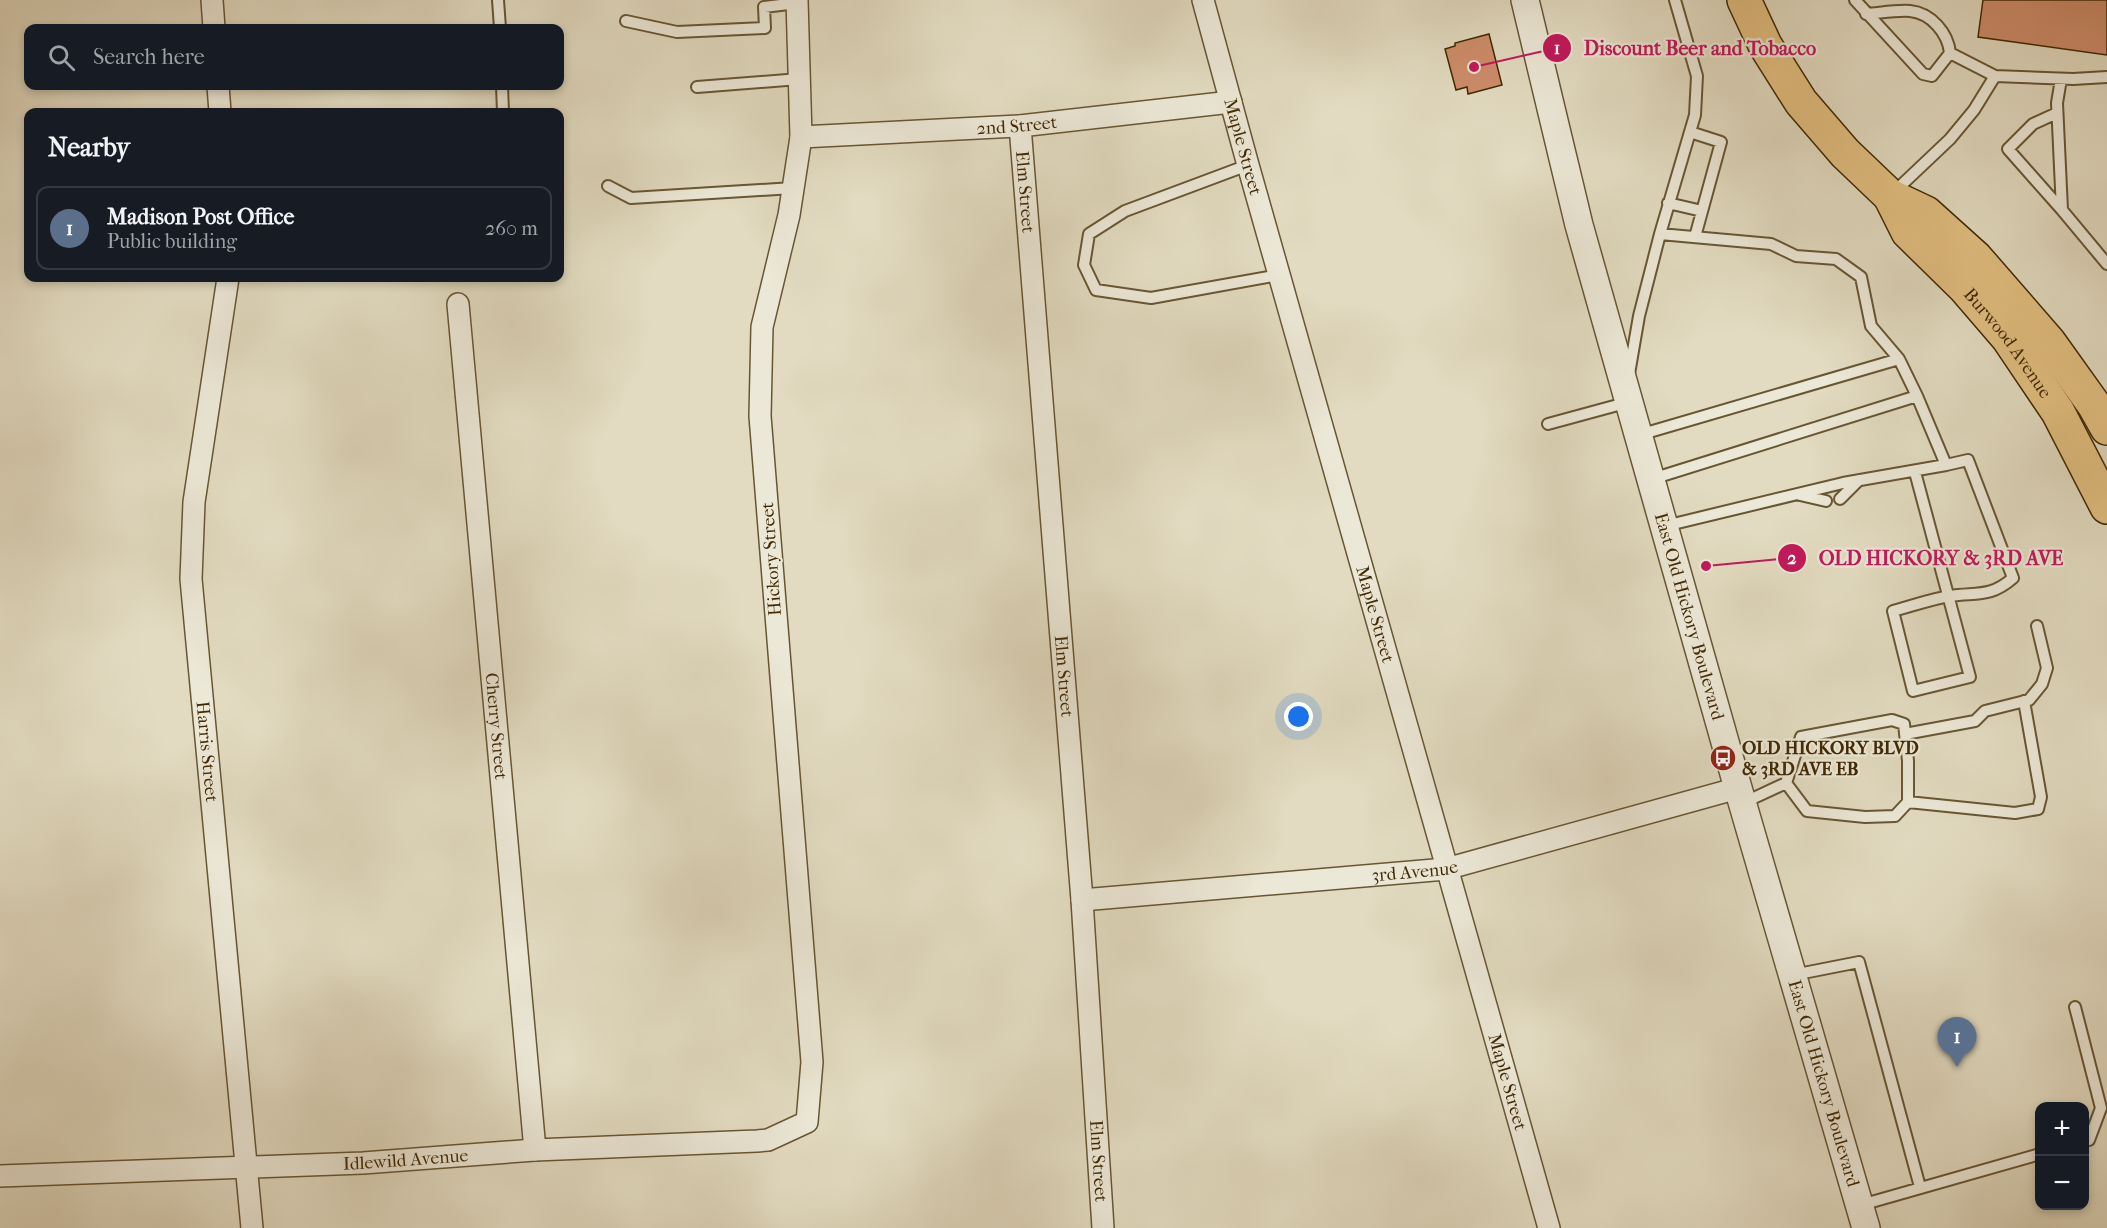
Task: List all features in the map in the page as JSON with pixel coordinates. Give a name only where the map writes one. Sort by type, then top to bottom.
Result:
[{"type":"main road","name":"Burwood Avenue","points":[[1744,0],[1765,45],[1801,102],[1845,153],[1890,196],[1926,213],[1976,258],[2049,342],[2094,405],[2107,428]]},
{"type":"main road","name":"Burwood Avenue","points":[[1890,196],[1908,232],[1965,288],[2008,338],[2058,412],[2107,507]]},
{"type":"street","points":[[212,0],[214,24]]},
{"type":"street","name":"Maple Street","points":[[1203,0],[1549,1228]]},
{"type":"street","name":"East Old Hickory Boulevard","points":[[1525,0],[1579,225],[1863,1216]]},
{"type":"street","name":"Hickory Street","points":[[797,2],[801,137],[789,215],[762,327],[760,416],[812,1062],[807,1122]]},
{"type":"street","points":[[218,90],[220,108]]},
{"type":"street","name":"2nd Street","points":[[801,137],[1020,126],[1231,102]]},
{"type":"street","name":"Elm Street","points":[[1020,126],[1082,900],[1103,1228]]},
{"type":"street","name":"Harris Street","points":[[227,282],[194,502],[191,579],[252,1228]]},
{"type":"street","name":"Cherry Street","points":[[458,304],[535,1150]]},
{"type":"street","name":"3rd Avenue","points":[[1082,900],[1446,869],[1741,795]]},
{"type":"street","name":"Idlewild Avenue","points":[[0,1176],[363,1163],[535,1150],[768,1140],[807,1122]]},
{"type":"lane","points":[[498,0],[500,24]]},
{"type":"lane","points":[[1548,424],[1628,396],[1639,316],[1668,203],[1695,115],[1697,76],[1675,0]]},
{"type":"lane","points":[[1855,0],[1923,74],[1932,76],[1950,53]]},
{"type":"lane","points":[[626,21],[677,32],[765,28],[764,7],[797,2]]},
{"type":"lane","points":[[1866,14],[1911,11],[1925,16],[1937,25],[1946,37],[1950,53],[1995,76],[2061,79],[2107,77]]},
{"type":"lane","points":[[1890,196],[1950,139],[1974,110],[1995,76]]},
{"type":"lane","points":[[697,87],[799,78]]},
{"type":"lane","points":[[2061,79],[2057,113],[2062,210]]},
{"type":"lane","points":[[502,90],[503,108]]},
{"type":"lane","points":[[2057,113],[2033,124],[2008,149],[2107,264]]},
{"type":"lane","points":[[1690,132],[1721,142],[1695,237]]},
{"type":"lane","points":[[1248,165],[1125,211],[1089,234],[1084,266],[1096,290],[1151,298],[1279,275]]},
{"type":"lane","points":[[608,186],[632,198],[793,188]]},
{"type":"lane","points":[[1668,203],[1702,211]]},
{"type":"lane","points":[[1660,234],[1771,244],[1796,256],[1836,259],[1861,277],[1870,326],[1899,359],[1946,465]]},
{"type":"lane","points":[[1639,435],[1899,359]]},
{"type":"lane","points":[[1651,479],[1917,396]]},
{"type":"lane","points":[[1665,526],[1859,480],[1915,472],[1968,460],[2013,578],[2002,588],[1986,593],[1949,596],[1893,611],[1913,691],[1970,677],[1949,596],[1915,472]]},
{"type":"lane","points":[[1840,499],[1859,480]]},
{"type":"lane","points":[[1796,494],[1826,501]]},
{"type":"lane","points":[[1905,734],[1975,721],[1985,711],[2029,700],[2042,684],[2047,668],[2037,626]]},
{"type":"lane","points":[[1908,802],[2015,813],[2038,809],[2041,797],[2024,701]]},
{"type":"lane","points":[[1892,720],[1904,724],[1908,761],[1908,802],[1895,816],[1865,817],[1807,811],[1786,783],[1801,737],[1892,720]]},
{"type":"lane","points":[[1741,795],[1786,783]]},
{"type":"lane","points":[[1793,975],[1859,962],[1920,1187]]},
{"type":"lane","points":[[2074,1007],[2101,1108],[2089,1140]]},
{"type":"lane","points":[[1863,1216],[1920,1187],[2035,1155]]},
{"type":"building","points":[[1983,0],[2107,0],[2107,55],[1978,37]]},
{"type":"building","points":[[1489,34],[1502,85],[1468,94],[1467,87],[1456,90],[1445,49],[1455,46],[1455,43]]},
{"type":"place","name":"Discount Beer and Tobacco","points":[[1474,67]]},
{"type":"place","name":"OLD HICKORY & 3RD AVE","points":[[1706,566]]},
{"type":"place","name":"OLD HICKORY BLVD & 3RD AVE EB","points":[[1723,758]]},
{"type":"place","name":"Madison Post Office","points":[[1957,1067]]}]
